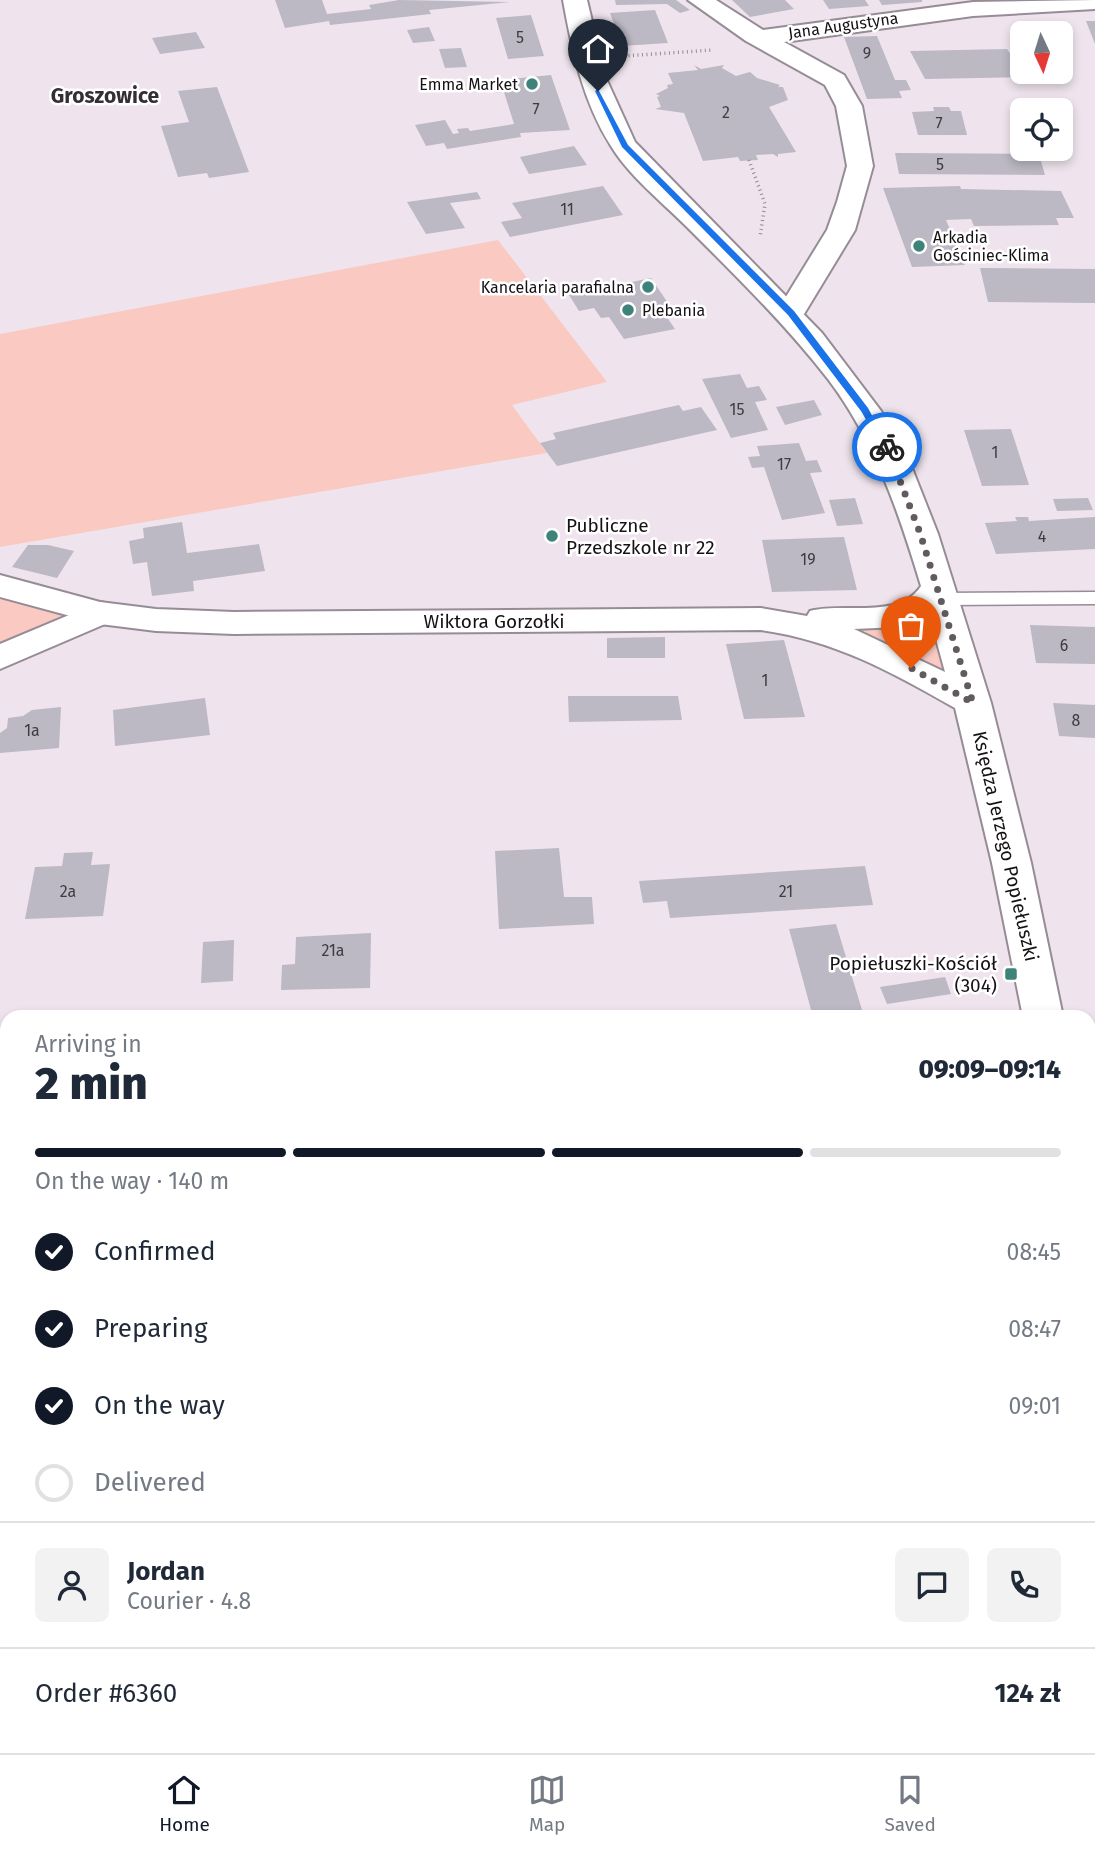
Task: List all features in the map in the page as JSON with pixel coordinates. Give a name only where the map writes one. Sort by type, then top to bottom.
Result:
[{"type":"main road","name":"Księdza Jerzego Popiełuszki","points":[[575,0],[587,58],[614,130],[624,146],[791,313],[859,401],[897,468],[973,703],[1008,844],[1042,1010]]},
{"type":"main road","points":[[700,0],[766,42],[835,80],[842,89],[858,141],[860,166],[841,230],[791,313]]},
{"type":"main road","name":"Jana Augustyna","points":[[766,42],[973,9],[1095,2]]},
{"type":"main road","name":"Wiktora Gorzołki","points":[[0,586],[100,613],[156,620],[234,623],[761,619],[799,623],[869,645],[973,703]]},
{"type":"main road","points":[[761,619],[899,617],[925,606],[939,592]]},
{"type":"main road","points":[[0,658],[100,613]]},
{"type":"lane","points":[[939,592],[1095,598]]},
{"type":"path","points":[[587,58],[766,42]]},
{"type":"path","points":[[749,160],[765,204],[760,241]]},
{"type":"shaded area","points":[[498,240],[607,382],[512,405],[547,453],[0,547],[0,334]]},
{"type":"shaded area","points":[[0,586],[100,613],[0,658]]},
{"type":"shaded area","points":[[925,606],[973,703],[832,631]]},
{"type":"building","points":[[275,0],[322,0],[327,14],[371,9],[369,5],[399,0],[510,2],[429,10],[431,14],[330,25],[329,21],[285,28]]},
{"type":"building","points":[[615,0],[676,0],[690,10],[680,13],[667,4],[616,5]]},
{"type":"building","points":[[732,0],[785,0],[794,9],[750,17]]},
{"type":"building","points":[[823,0],[865,0],[869,6],[829,9]]},
{"type":"building","points":[[879,0],[922,0],[922,2],[882,5]]},
{"type":"building","points":[[655,10],[668,43],[622,46],[610,13]]},
{"type":"building","points":[[531,15],[544,56],[508,59],[496,18]]},
{"type":"building","points":[[1086,21],[1095,21],[1095,44]]},
{"type":"building","points":[[429,27],[435,41],[413,43],[407,30]]},
{"type":"building","points":[[196,32],[205,48],[160,54],[152,38]]},
{"type":"building","points":[[877,36],[895,80],[906,80],[911,90],[899,91],[902,98],[867,99],[844,37]]},
{"type":"building","points":[[461,48],[467,67],[445,68],[439,49]]},
{"type":"building","points":[[1007,49],[1010,53],[1010,77],[925,79],[910,51]]},
{"type":"building","points":[[694,65],[701,69],[724,65],[722,68],[736,76],[750,72],[757,78],[783,87],[788,100],[769,107],[796,152],[778,154],[778,157],[773,154],[756,155],[758,160],[740,161],[738,157],[703,161],[684,113],[655,109],[661,107],[657,97],[660,96],[656,94],[668,88],[667,85],[673,84],[668,73],[698,70]]},
{"type":"building","points":[[551,75],[570,130],[520,133],[521,137],[447,149],[444,143],[426,146],[415,125],[445,120],[453,134],[459,133],[457,129],[468,128],[470,131],[514,124],[504,92],[496,93],[494,84],[501,83],[500,80]]},
{"type":"building","points":[[217,87],[249,172],[209,178],[207,173],[178,177],[161,126],[189,122],[178,91]]},
{"type":"building","points":[[933,107],[949,107],[951,111],[961,111],[967,135],[918,135],[912,112],[934,111]]},
{"type":"building","points":[[574,146],[587,165],[529,174],[520,157]]},
{"type":"building","points":[[895,153],[1010,154],[1010,161],[1041,161],[1045,175],[899,174]]},
{"type":"building","points":[[603,186],[623,215],[510,237],[501,222],[522,218],[512,203]]},
{"type":"building","points":[[960,186],[961,189],[1061,191],[1074,218],[1056,218],[1059,225],[974,226],[971,219],[946,220],[965,265],[912,267],[883,188]]},
{"type":"building","points":[[477,192],[481,199],[450,203],[465,228],[426,234],[407,202]]},
{"type":"building","points":[[980,268],[1095,269],[1095,303],[988,302]]},
{"type":"building","name":"Plebania","points":[[651,278],[670,306],[660,307],[675,329],[624,339],[609,317],[601,318],[594,308],[579,311],[569,295]]},
{"type":"building","points":[[740,374],[747,388],[759,386],[767,400],[755,402],[768,430],[731,438],[702,379]]},
{"type":"building","points":[[814,400],[822,415],[785,425],[776,407]]},
{"type":"building","points":[[679,405],[683,411],[701,407],[717,430],[557,466],[540,443],[556,439],[553,433]]},
{"type":"building","points":[[1011,429],[1029,485],[982,486],[964,430]]},
{"type":"building","points":[[799,443],[806,461],[817,460],[822,472],[810,473],[825,513],[782,520],[764,467],[752,468],[748,457],[760,456],[757,446]]},
{"type":"building","points":[[855,498],[863,524],[837,526],[829,500]]},
{"type":"building","points":[[1088,498],[1093,510],[1057,511],[1053,499]]},
{"type":"building","points":[[1015,517],[1028,517],[1029,521],[1095,517],[1095,549],[996,554],[985,523],[1017,521]]},
{"type":"building","points":[[182,522],[187,553],[259,544],[265,571],[193,581],[194,591],[152,596],[147,562],[133,564],[129,541],[144,538],[143,528]]},
{"type":"building","points":[[844,537],[857,590],[772,592],[762,540]]},
{"type":"building","points":[[28,545],[48,545],[74,551],[57,578],[12,567]]},
{"type":"building","points":[[1030,625],[1095,627],[1095,664],[1036,663]]},
{"type":"building","points":[[665,637],[665,658],[607,658],[607,638]]},
{"type":"building","points":[[784,640],[805,717],[744,719],[726,644]]},
{"type":"building","points":[[568,696],[678,696],[682,720],[569,722]]},
{"type":"building","points":[[205,698],[210,735],[115,746],[113,710]]},
{"type":"building","points":[[1053,703],[1095,705],[1095,738],[1059,736]]},
{"type":"building","points":[[61,707],[59,748],[0,753],[0,733],[7,728],[8,718],[23,716],[32,710]]},
{"type":"building","points":[[559,848],[564,897],[592,897],[594,924],[499,929],[495,851]]},
{"type":"building","points":[[93,852],[91,865],[110,864],[103,916],[25,919],[35,867],[62,866],[64,853]]},
{"type":"building","points":[[865,866],[873,905],[670,918],[667,901],[643,903],[639,881]]},
{"type":"building","points":[[836,924],[862,1010],[811,1010],[789,929]]},
{"type":"building","points":[[371,933],[370,988],[281,990],[282,965],[295,964],[296,937]]},
{"type":"building","points":[[234,940],[233,981],[201,983],[203,942]]},
{"type":"building","points":[[945,977],[951,994],[887,1004],[880,987]]},
{"type":"way so far","points":[[887,447],[897,468],[938,586],[973,703],[911,668]]},
{"type":"place","name":"Emma Market","points":[[532,84]]},
{"type":"place","name":"Arkadia Gościniec-Klima","points":[[919,246]]},
{"type":"place","name":"Kancelaria parafialna","points":[[648,287]]},
{"type":"place","name":"Plebania","points":[[628,310]]},
{"type":"place","name":"Publiczne Przedszkole nr 22","points":[[552,536]]},
{"type":"place","name":"Popiełuszki-Kościół (304)","points":[[1011,974]]},
{"type":"district","name":"Groszowice","points":[[105,96]]},
{"type":"route","points":[[598,91],[614,130],[624,146],[791,313],[865,410],[887,447]]}]
